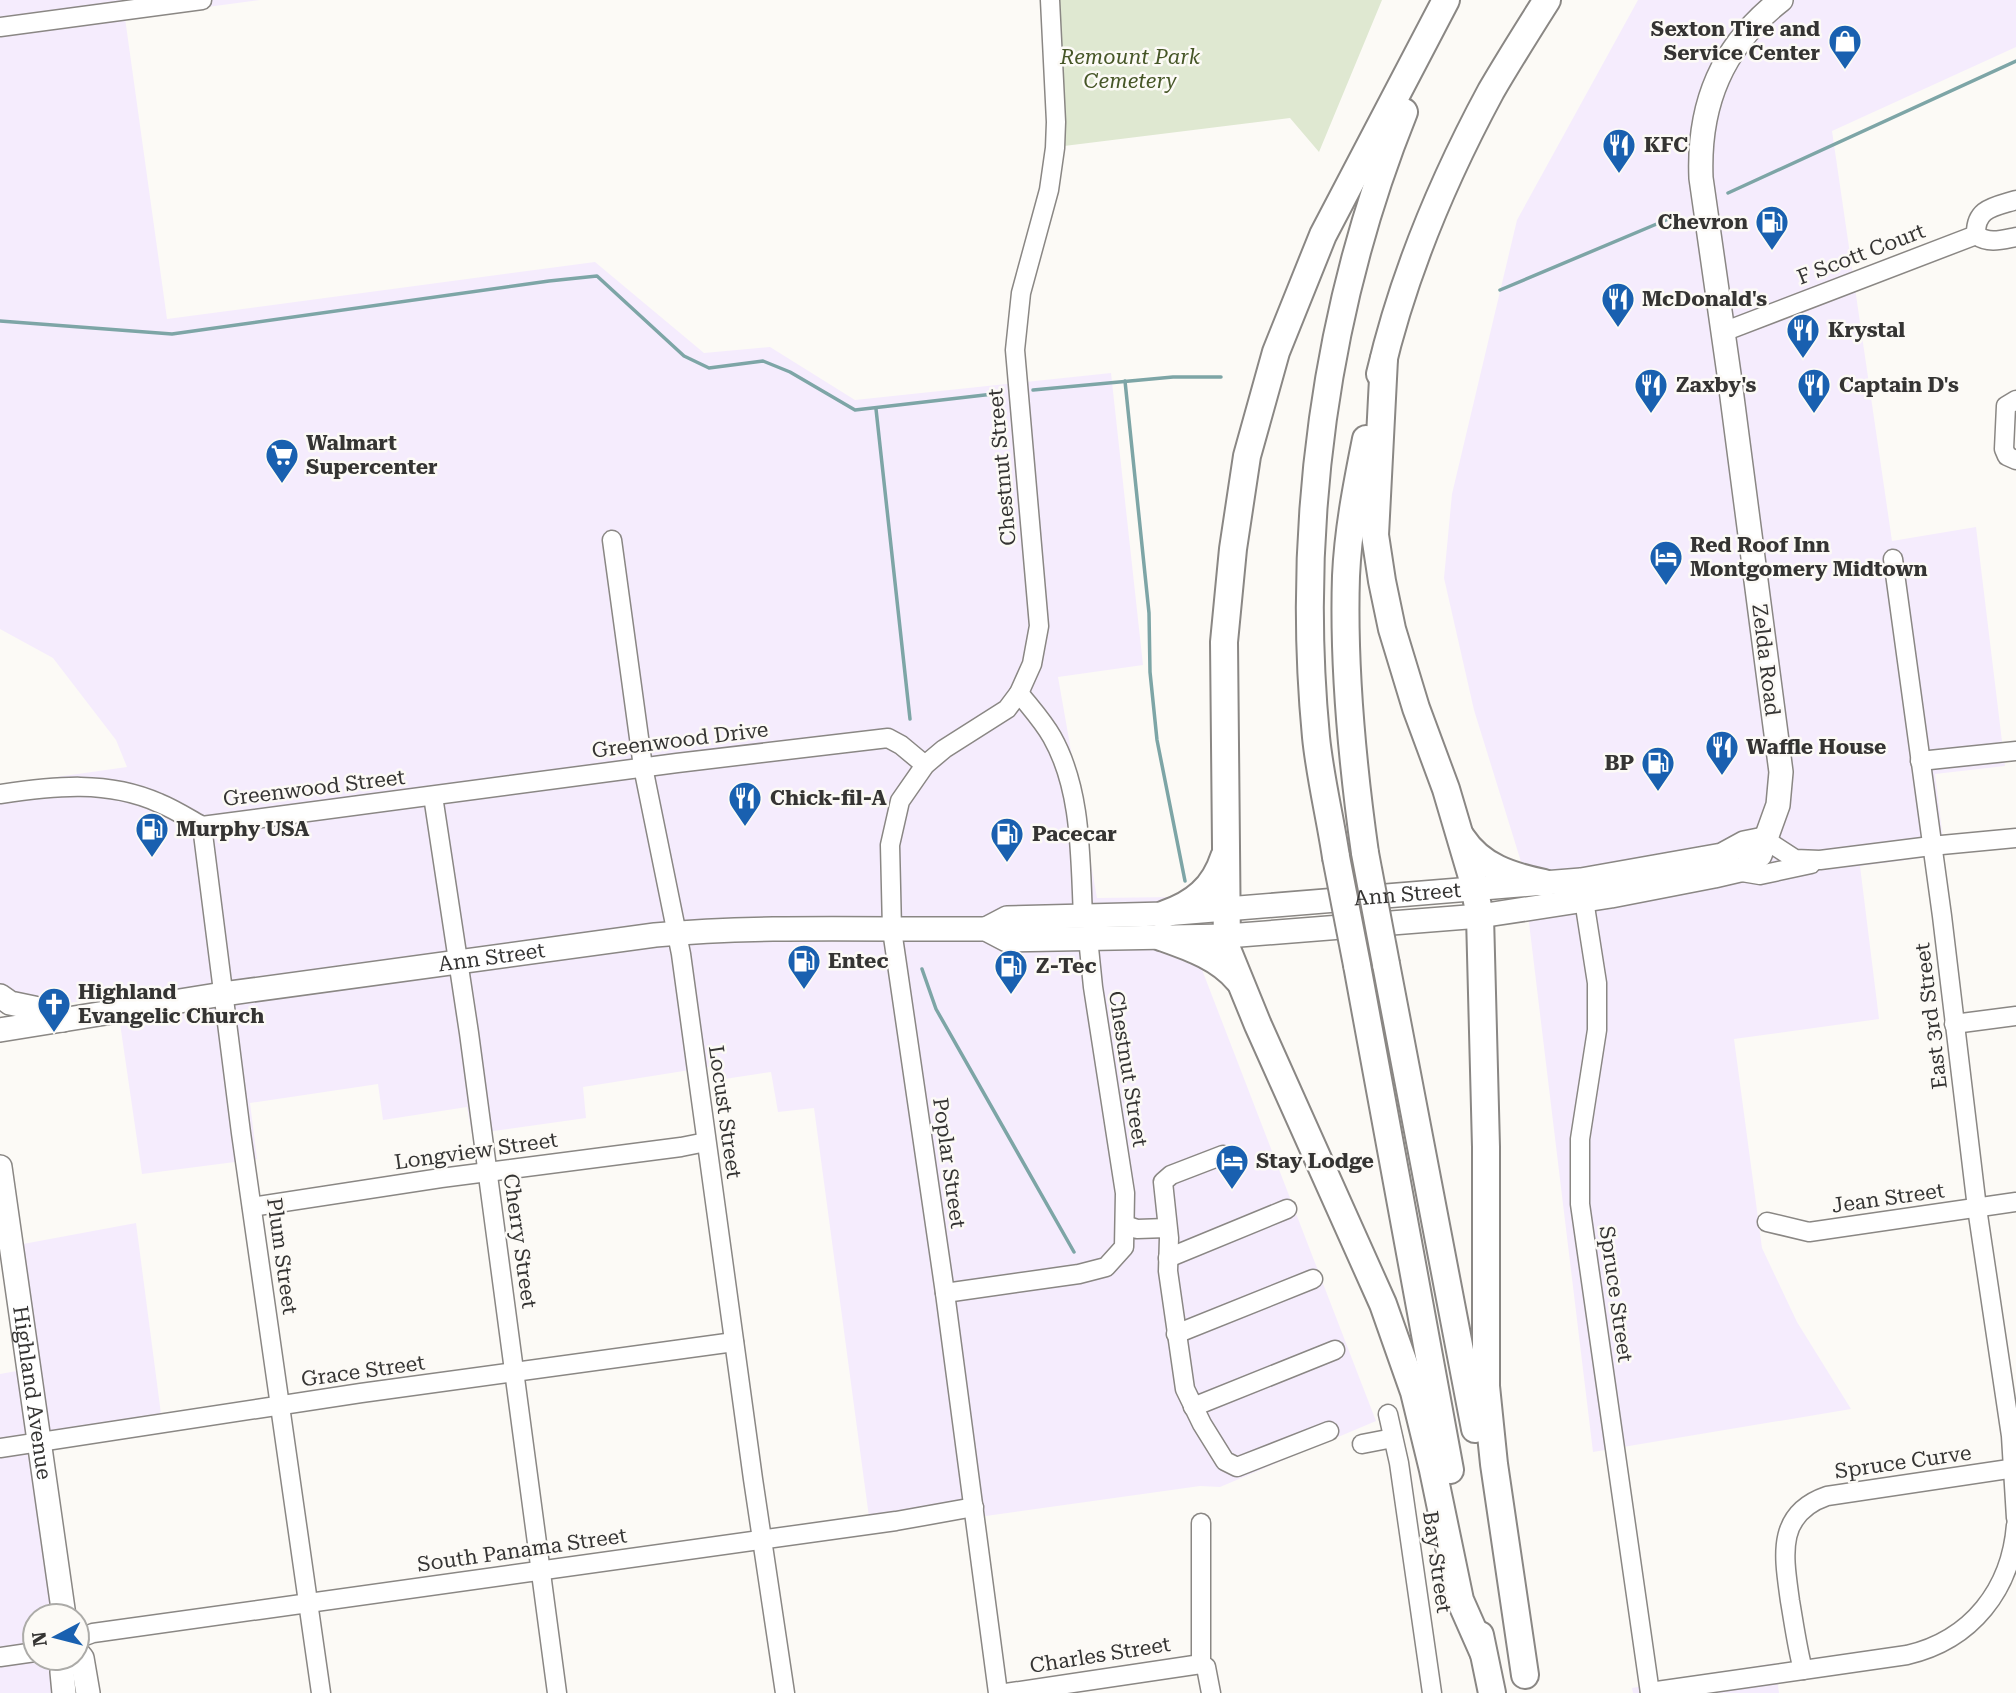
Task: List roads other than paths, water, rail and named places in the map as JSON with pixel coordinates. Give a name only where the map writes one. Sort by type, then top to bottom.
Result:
[{"type":"highway","points":[[1447,0],[1323,235],[1276,352],[1247,456],[1233,549],[1224,642],[1227,948],[1383,1304],[1413,1392],[1433,1470],[1460,1600],[1483,1652]]},
{"type":"highway","points":[[1447,0],[1398,125],[1362,234],[1344,302],[1322,428],[1315,499],[1310,616],[1316,738],[1336,857],[1492,1693]]},
{"type":"highway","points":[[1526,1684],[1426,1181],[1365,853],[1352,758],[1346,575],[1354,498],[1384,359],[1416,253],[1455,161],[1492,90],[1547,0]]},
{"type":"highway","points":[[1384,359],[1375,536],[1382,581],[1392,629],[1459,834],[1478,903],[1486,1147],[1486,1386],[1494,1464],[1526,1684]]},
{"type":"highway","points":[[1459,834],[1482,861],[1522,878],[1544,883]]},
{"type":"highway","points":[[1227,849],[1220,870],[1203,893],[1163,926],[1201,953],[1227,967],[1243,989]]},
{"type":"main road","name":"Zelda Road","points":[[1736,871],[1744,869],[1760,855],[1778,804],[1781,772],[1701,178],[1701,136],[1707,108],[1723,65],[1759,18],[1781,0]]},
{"type":"main road","name":"Ann Street","points":[[1478,903],[1544,883],[1625,873],[1723,855],[1744,843],[1764,839]]},
{"type":"main road","name":"Ann Street","points":[[0,1030],[223,994],[678,933],[814,929],[986,929],[1007,940],[1085,927],[1227,923],[1478,903],[1584,900],[1736,871]]},
{"type":"main road","points":[[0,996],[10,1003],[34,1008],[63,1020]]},
{"type":"main road","name":"Highland Avenue","points":[[0,1167],[6,1237],[41,1442],[62,1602]]},
{"type":"main road","points":[[62,1672],[64,1693]]},
{"type":"main road","points":[[84,1672],[88,1693]]},
{"type":"street","points":[[0,27],[202,0]]},
{"type":"street","name":"Chestnut Street","points":[[1050,0],[1055,148],[1049,190],[1021,293],[1016,334],[1018,406],[1039,626],[1032,664],[1019,693],[1053,739],[1062,757],[1076,809],[1085,927],[1126,1216]]},
{"type":"street","points":[[1976,235],[1976,223],[1982,213],[2016,200]]},
{"type":"street","name":"F Scott Court","points":[[1723,332],[1976,235],[1994,242],[2016,237]]},
{"type":"street","points":[[2016,400],[2006,407],[2004,434],[2007,456],[2016,460]]},
{"type":"street","name":"Locust Street","points":[[612,540],[643,767],[678,933],[785,1693]]},
{"type":"street","name":"East 3rd Street","points":[[1893,559],[1911,676],[1977,1208],[2014,1468]]},
{"type":"street","name":"Poplar Street","points":[[998,1693],[945,1293],[892,930],[890,841],[900,801],[925,765],[944,749],[1007,709],[1019,693]]},
{"type":"street","name":"Greenwood Drive","points":[[433,796],[643,767],[888,738],[925,765]]},
{"type":"street","points":[[1920,761],[2016,751]]},
{"type":"street","points":[[0,794],[37,788],[93,786],[158,802],[202,826]]},
{"type":"street","name":"Greenwood Street","points":[[202,826],[433,796]]},
{"type":"street","name":"Cherry Street","points":[[433,796],[488,1172],[557,1693]]},
{"type":"street","name":"Plum Street","points":[[202,826],[252,1207],[321,1693]]},
{"type":"street","name":"Ann Street","points":[[1736,871],[1760,875],[1823,860],[2016,838]]},
{"type":"street","name":"Ann Street","points":[[1764,839],[1795,859],[1823,860]]},
{"type":"street","name":"Spruce Street","points":[[1584,900],[1597,983],[1597,1030],[1580,1139],[1580,1205],[1650,1693]]},
{"type":"street","points":[[1954,1024],[2016,1016]]},
{"type":"street","name":"Longview Street","points":[[252,1207],[706,1142]]},
{"type":"street","points":[[1223,1155],[1171,1175],[1163,1182],[1168,1271],[1185,1389],[1225,1461],[1237,1467],[1329,1431]]},
{"type":"street","name":"Jean Street","points":[[1767,1222],[1809,1232],[2016,1202]]},
{"type":"street","points":[[1168,1258],[1287,1209]]},
{"type":"street","points":[[1126,1216],[1137,1229],[1167,1228]]},
{"type":"street","points":[[945,1293],[1079,1274],[1106,1267],[1124,1247],[1126,1216]]},
{"type":"street","points":[[1176,1334],[1313,1279]]},
{"type":"street","name":"Grace Street","points":[[0,1448],[362,1393],[734,1342]]},
{"type":"street","points":[[1194,1407],[1335,1350]]},
{"type":"street","name":"Bay Street","points":[[1388,1414],[1403,1483],[1432,1693]]},
{"type":"street","points":[[1362,1444],[1393,1438]]},
{"type":"street","points":[[2014,1468],[2016,1518]]},
{"type":"street","name":"Spruce Curve","points":[[1803,1670],[1796,1642],[1784,1548],[1791,1525],[1808,1504],[1827,1496],[2014,1468]]},
{"type":"street","name":"South Panama Street","points":[[91,1634],[974,1507]]},
{"type":"street","points":[[1201,1523],[1201,1664],[1206,1667],[1211,1693]]},
{"type":"street","points":[[1650,1693],[1922,1651],[1964,1629],[1989,1605],[1999,1589],[2012,1553],[2016,1524]]},
{"type":"street","points":[[0,1657],[21,1654]]},
{"type":"street","name":"Charles Street","points":[[1006,1693],[1201,1664]]},
{"type":"waterway","points":[[1728,193],[2016,61]]},
{"type":"waterway","points":[[1500,290],[1678,215]]},
{"type":"waterway","points":[[0,321],[172,334],[597,276],[684,356],[709,368],[763,361],[790,372],[855,410],[1002,393]]},
{"type":"waterway","points":[[1033,390],[1173,377],[1221,377]]},
{"type":"waterway","points":[[1125,381],[1149,613],[1150,672],[1157,740],[1185,881]]},
{"type":"waterway","points":[[876,409],[910,719]]},
{"type":"waterway","points":[[922,969],[936,1009],[1074,1252]]},
{"type":"place","name":"Sexton Tire and Service Center","points":[[1845,71]]},
{"type":"place","name":"KFC","points":[[1619,175]]},
{"type":"place","name":"Chevron","points":[[1772,252]]},
{"type":"place","name":"McDonald's","points":[[1618,329]]},
{"type":"place","name":"Krystal","points":[[1803,360]]},
{"type":"place","name":"Zaxby's","points":[[1651,415]]},
{"type":"place","name":"Captain D's","points":[[1814,415]]},
{"type":"place","name":"Walmart Supercenter","points":[[282,485]]},
{"type":"place","name":"Red Roof Inn Montgomery Midtown","points":[[1666,587]]},
{"type":"place","name":"Waffle House","points":[[1722,777]]},
{"type":"place","name":"BP","points":[[1658,793]]},
{"type":"place","name":"Chick-fil-A","points":[[745,828]]},
{"type":"place","name":"Murphy USA","points":[[152,859]]},
{"type":"place","name":"Pacecar","points":[[1007,864]]},
{"type":"place","name":"Entec","points":[[804,991]]},
{"type":"place","name":"Z-Tec","points":[[1011,996]]},
{"type":"place","name":"Highland Evangelic Church","points":[[54,1034]]},
{"type":"place","name":"Stay Lodge","points":[[1232,1191]]},
{"type":"park label","name":"Remount Park Cemetery","points":[[1130,69]]}]
